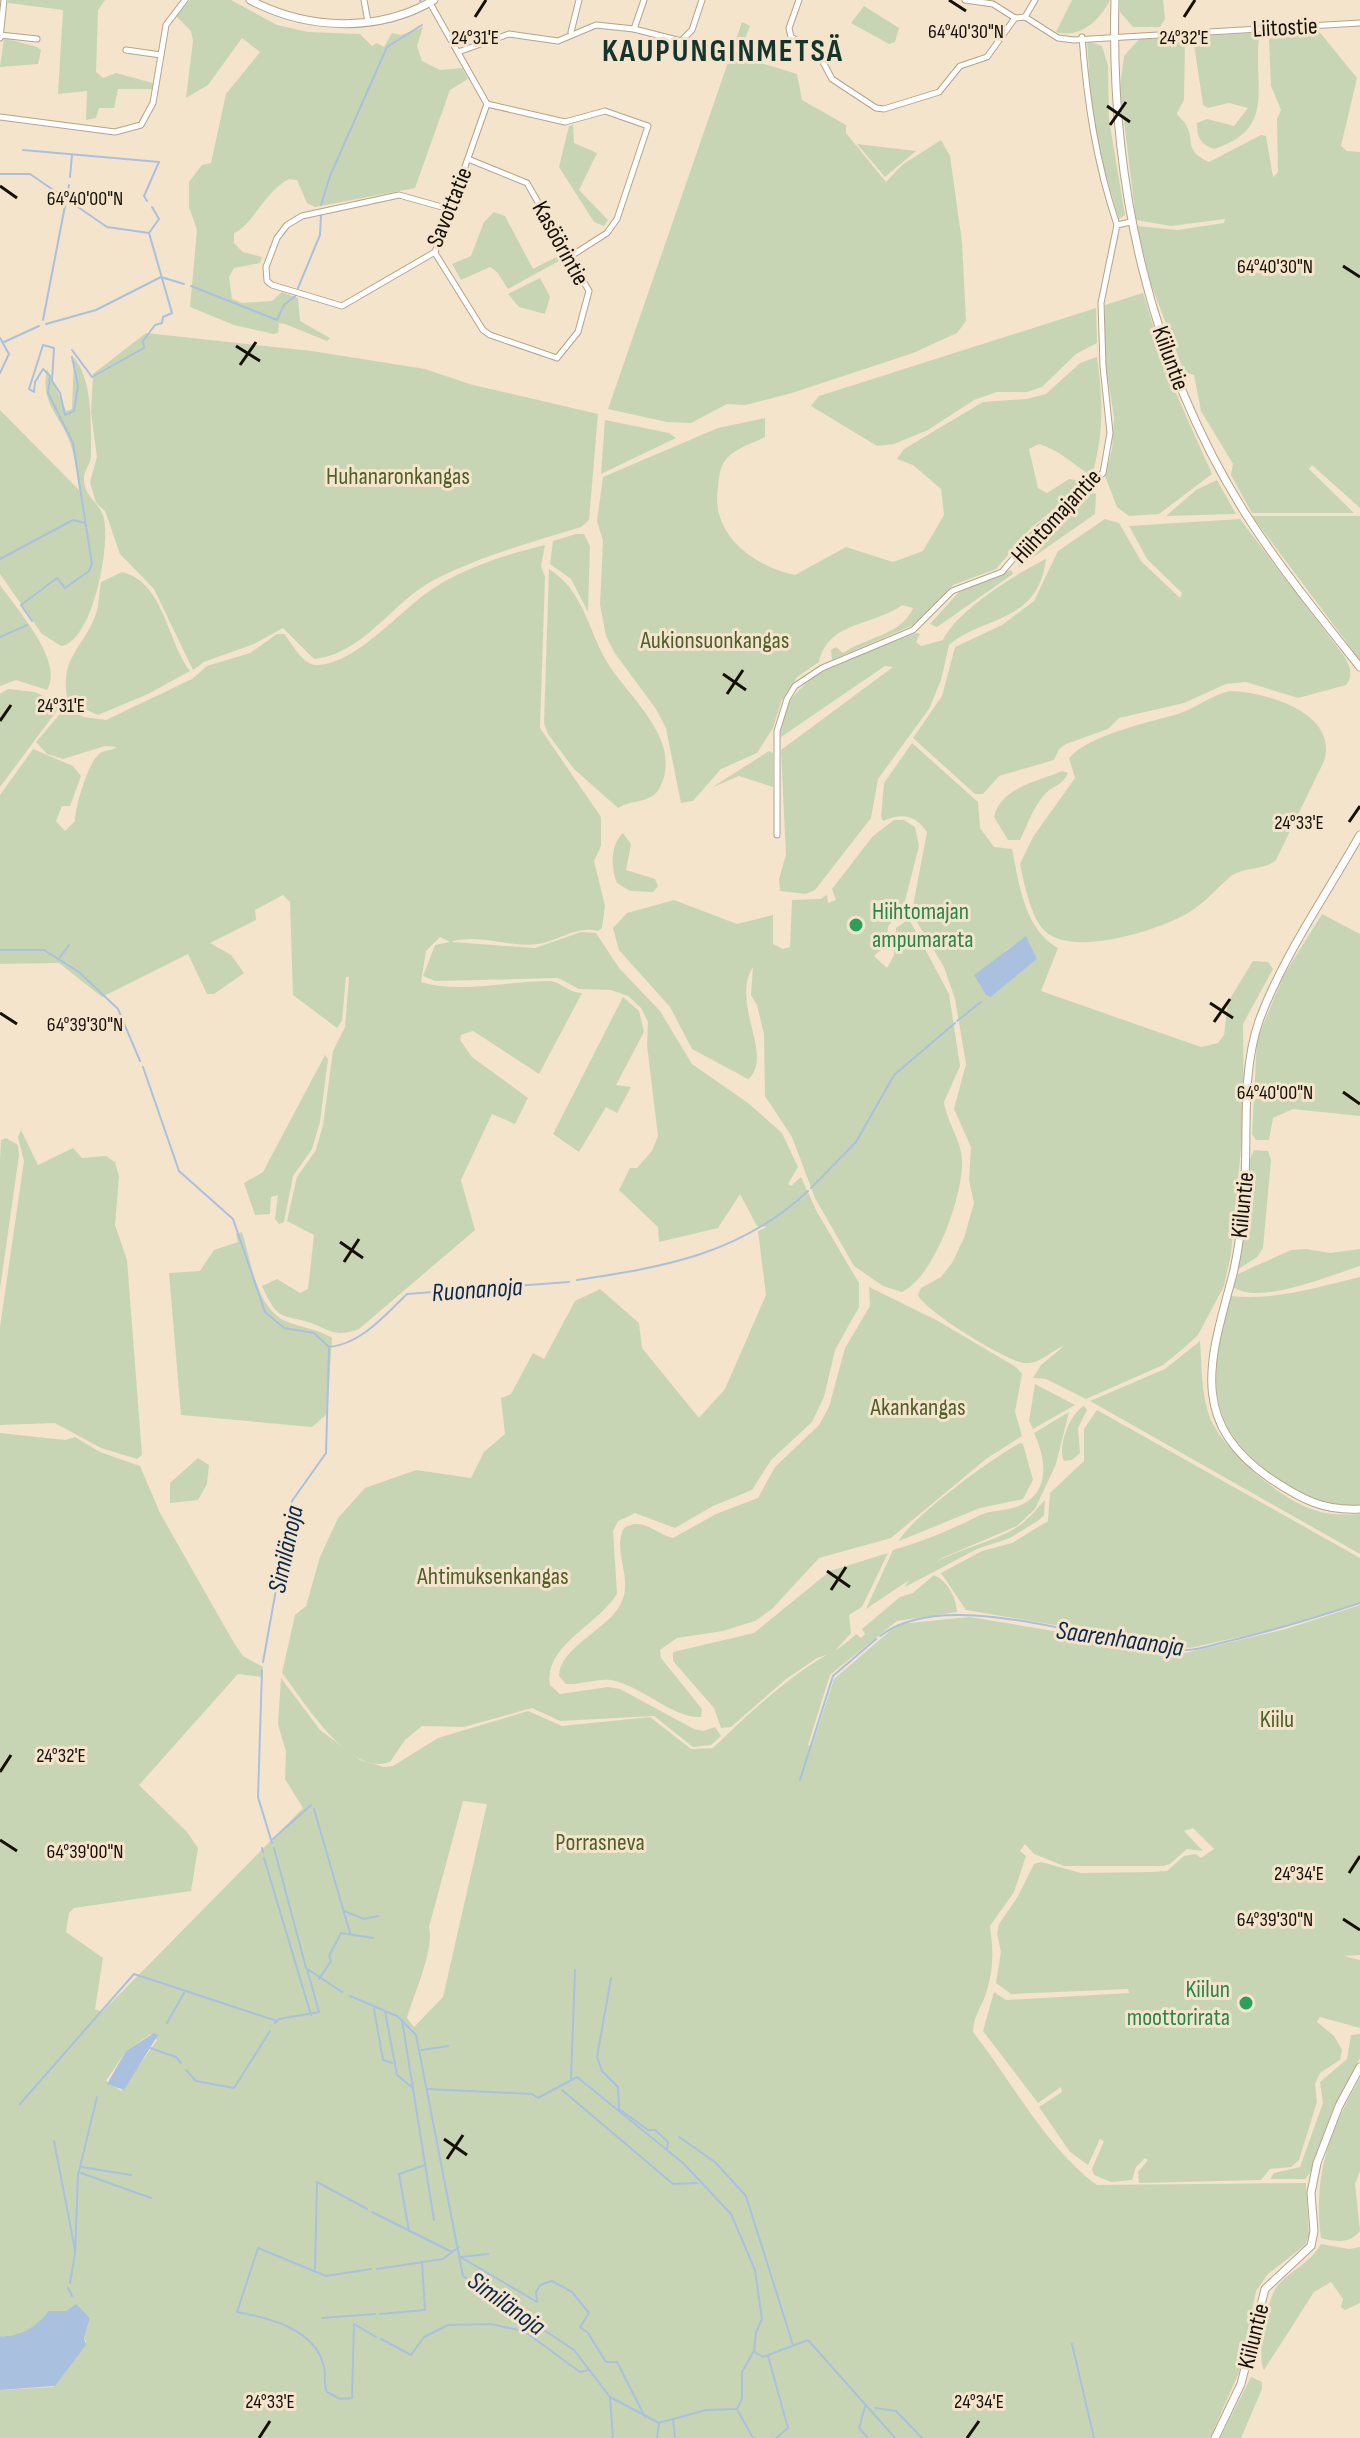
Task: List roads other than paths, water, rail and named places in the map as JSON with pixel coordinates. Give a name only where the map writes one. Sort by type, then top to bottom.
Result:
[{"type":"street","points":[[4,0],[0,36],[37,39]]},
{"type":"street","points":[[0,117],[115,132],[135,129],[151,110],[166,25],[185,0]]},
{"type":"street","points":[[250,0],[309,21],[368,22],[432,1],[487,104],[565,122],[605,111],[648,126],[612,227],[571,256]]},
{"type":"street","points":[[364,0],[368,22]]},
{"type":"street","points":[[571,33],[579,0]]},
{"type":"street","points":[[634,29],[644,0]]},
{"type":"street","points":[[458,52],[509,34],[558,41],[596,25],[634,29],[681,41],[692,30],[702,0]]},
{"type":"street","points":[[798,41],[791,37],[789,28],[799,0]]},
{"type":"street","points":[[965,0],[993,4],[1015,18],[1025,17],[1035,0]]},
{"type":"street","name":"Kiiluntie","points":[[1115,0],[1119,142],[1131,222],[1161,334],[1214,459],[1266,544],[1360,667]]},
{"type":"street","name":"Liitostie","points":[[1025,17],[1058,38],[1360,23]]},
{"type":"street","points":[[823,62],[832,79],[876,108],[884,109],[939,92],[960,66],[987,57],[1015,18]]},
{"type":"street","points":[[1082,37],[1088,116],[1103,184],[1117,225],[1131,222]]},
{"type":"street","points":[[126,50],[161,55]]},
{"type":"street","name":"Savottatie","points":[[449,209],[399,195],[302,216],[287,225],[277,238],[265,272],[272,285],[342,306],[435,252],[487,104]]},
{"type":"street","name":"Kasöörintie","points":[[435,252],[483,330],[557,358],[578,332],[589,291],[527,183],[468,159]]},
{"type":"street","name":"Hiihtomajantie","points":[[777,835],[777,731],[787,699],[800,681],[840,660],[913,630],[952,591],[1002,572],[1038,529],[1103,473],[1110,433],[1101,303],[1117,225]]},
{"type":"street","name":"Kiiluntie","points":[[1360,835],[1278,983],[1252,1044],[1243,1207],[1210,1375],[1215,1410],[1244,1458],[1313,1505],[1360,1509]]},
{"type":"street","name":"Kiiluntie","points":[[1215,2438],[1241,2384],[1265,2289],[1311,2246],[1314,2231],[1311,2193],[1317,2163],[1339,2106],[1360,2067]]},
{"type":"water","points":[[1026,936],[1037,959],[991,997],[986,995],[974,975]]},
{"type":"water","points":[[154,2033],[158,2035],[124,2090],[107,2084],[126,2051]]},
{"type":"water","points":[[76,2304],[90,2318],[84,2338],[86,2345],[55,2386],[0,2390],[0,2336],[21,2333],[40,2321],[48,2311],[66,2311]]},
{"type":"waterway","points":[[321,205],[330,176],[387,47],[422,25]]},
{"type":"waterway","points":[[23,150],[159,162],[144,196],[147,201]]},
{"type":"waterway","points":[[70,177],[72,155]]},
{"type":"waterway","points":[[0,174],[30,174],[107,227],[149,233]]},
{"type":"waterway","points":[[43,320],[69,185]]},
{"type":"waterway","points":[[72,350],[92,377],[144,348],[143,341],[155,325],[162,323],[163,317],[172,313],[149,233],[159,219],[152,207]]},
{"type":"waterway","points":[[298,288],[320,235],[321,215]]},
{"type":"waterway","points":[[46,324],[96,310],[161,277],[184,284]]},
{"type":"waterway","points":[[191,286],[277,320],[284,305],[295,296]]},
{"type":"waterway","points":[[4,342],[39,326]]},
{"type":"waterway","name":"Ruonanoja","points":[[0,338],[9,354],[0,373]]},
{"type":"waterway","points":[[32,621],[21,605],[57,578],[65,588],[89,571],[92,564],[73,443],[48,393],[50,376],[43,369],[35,382],[34,392],[29,389],[43,345],[54,348],[52,381],[60,393],[65,415],[74,411],[78,386],[72,357]]},
{"type":"waterway","points":[[0,559],[73,520],[85,523]]},
{"type":"waterway","points":[[0,637],[27,625]]},
{"type":"waterway","points":[[58,960],[69,945]]},
{"type":"waterway","name":"Ruonanoja","points":[[0,950],[44,950],[79,972],[118,1009],[140,1061]]},
{"type":"waterway","name":"Ruonanoja","points":[[957,1021],[981,1002]]},
{"type":"waterway","name":"Ruonanoja","points":[[811,1188],[856,1142],[894,1075],[955,1023]]},
{"type":"waterway","name":"Ruonanoja","points":[[143,1067],[179,1171],[233,1219],[265,1312],[284,1328],[314,1333],[329,1347],[362,1335],[407,1294],[569,1282]]},
{"type":"waterway","name":"Ruonanoja","points":[[577,1280],[671,1263],[700,1254],[756,1230],[808,1191]]},
{"type":"waterway","name":"Similänoja","points":[[263,1662],[292,1501],[326,1453],[329,1349]]},
{"type":"waterway","name":"Saarenhaanoja","points":[[880,1636],[909,1621],[944,1615],[984,1616],[1149,1646],[1188,1650],[1276,1629],[1360,1603]]},
{"type":"waterway","name":"Saarenhaanoja","points":[[800,1780],[833,1676],[876,1639]]},
{"type":"waterway","name":"Similänoja","points":[[262,1670],[258,1797],[272,1843]]},
{"type":"waterway","points":[[273,1839],[311,1805]]},
{"type":"waterway","points":[[314,1809],[350,1933]]},
{"type":"waterway","points":[[262,1848],[263,1852]]},
{"type":"waterway","name":"Similänoja","points":[[274,1848],[306,1968],[342,1992]]},
{"type":"waterway","points":[[264,1858],[311,2015]]},
{"type":"waterway","points":[[344,1911],[364,1919],[378,1916]]},
{"type":"waterway","points":[[319,1979],[331,1961],[329,1956],[341,1933],[373,1938]]},
{"type":"waterway","points":[[275,2023],[279,2019],[319,2012],[307,1969]]},
{"type":"waterway","points":[[571,2080],[575,1970]]},
{"type":"waterway","points":[[20,2104],[134,1974],[277,2021]]},
{"type":"waterway","points":[[611,1978],[597,2057],[602,2071],[618,2087],[619,2109],[648,2130],[655,2130],[668,2142],[667,2149]]},
{"type":"waterway","points":[[167,2023],[184,1993]]},
{"type":"waterway","name":"Similänoja","points":[[350,1996],[397,2016],[416,2035],[463,2276],[574,2350],[610,2397],[613,2438]]},
{"type":"waterway","points":[[374,2009],[383,2060],[392,2063]]},
{"type":"waterway","points":[[385,2011],[397,2075],[413,2088]]},
{"type":"waterway","points":[[402,2020],[434,2220]]},
{"type":"waterway","points":[[186,2070],[196,2081],[234,2088],[270,2031]]},
{"type":"waterway","points":[[422,2050],[448,2046]]},
{"type":"waterway","points":[[150,2048],[176,2057],[181,2063]]},
{"type":"waterway","points":[[427,2089],[532,2094],[538,2098],[577,2077],[683,2163],[731,2214],[755,2270],[762,2319],[756,2332],[754,2351],[742,2372],[742,2398],[737,2409],[706,2410],[659,2423],[610,2397]]},
{"type":"waterway","points":[[562,2090],[673,2184],[697,2183]]},
{"type":"waterway","points":[[70,2283],[75,2254],[78,2175],[97,2097]]},
{"type":"waterway","points":[[679,2137],[715,2162],[746,2196],[793,2345]]},
{"type":"waterway","points":[[54,2141],[75,2250]]},
{"type":"waterway","points":[[409,2231],[399,2174],[425,2165]]},
{"type":"waterway","points":[[81,2167],[131,2175]]},
{"type":"waterway","points":[[81,2173],[151,2198]]},
{"type":"waterway","points":[[315,2269],[317,2182],[367,2209]]},
{"type":"waterway","points":[[372,2212],[452,2252],[459,2247]]},
{"type":"waterway","points":[[371,2269],[326,2276],[258,2248],[237,2312],[276,2322],[312,2343],[324,2367],[327,2392],[340,2399],[352,2398],[354,2324],[376,2337]]},
{"type":"waterway","points":[[377,2269],[443,2259],[452,2252]]},
{"type":"waterway","points":[[461,2257],[488,2254]]},
{"type":"waterway","points":[[462,2258],[537,2302],[536,2292],[540,2285],[552,2281],[572,2292],[589,2313],[580,2327],[588,2333],[606,2362],[617,2362],[645,2417]]},
{"type":"waterway","points":[[380,2314],[425,2310],[422,2262]]},
{"type":"waterway","points":[[68,2288],[72,2296]]},
{"type":"waterway","points":[[322,2318],[375,2314]]},
{"type":"waterway","points":[[381,2339],[411,2355],[424,2337],[448,2325],[490,2324],[524,2331],[580,2372],[589,2370]]},
{"type":"waterway","points":[[755,2352],[763,2357],[808,2340],[895,2438]]},
{"type":"waterway","points":[[1072,2344],[1094,2438]]},
{"type":"waterway","points":[[768,2356],[788,2428],[776,2438]]},
{"type":"waterway","points":[[865,2407],[859,2428],[868,2438]]},
{"type":"waterway","points":[[875,2408],[896,2411],[922,2438]]},
{"type":"waterway","points":[[738,2411],[753,2438]]},
{"type":"waterway","points":[[673,2419],[675,2438]]},
{"type":"waterway","points":[[657,2438],[659,2423]]},
{"type":"place","name":"Hiihtomajan ampumarata","points":[[856,925]]},
{"type":"place","name":"Kiilun moottorirata","points":[[1246,2003]]},
{"type":"district","name":"KAUPUNGINMETSÄ","points":[[723,50]]},
{"type":"park label","name":"Huhanaronkangas","points":[[398,476]]},
{"type":"park label","name":"Aukionsuonkangas","points":[[715,640]]},
{"type":"park label","name":"Akankangas","points":[[918,1407]]},
{"type":"park label","name":"Ahtimuksenkangas","points":[[493,1576]]},
{"type":"park label","name":"Kiilu","points":[[1277,1719]]},
{"type":"park label","name":"Porrasneva","points":[[600,1842]]}]
